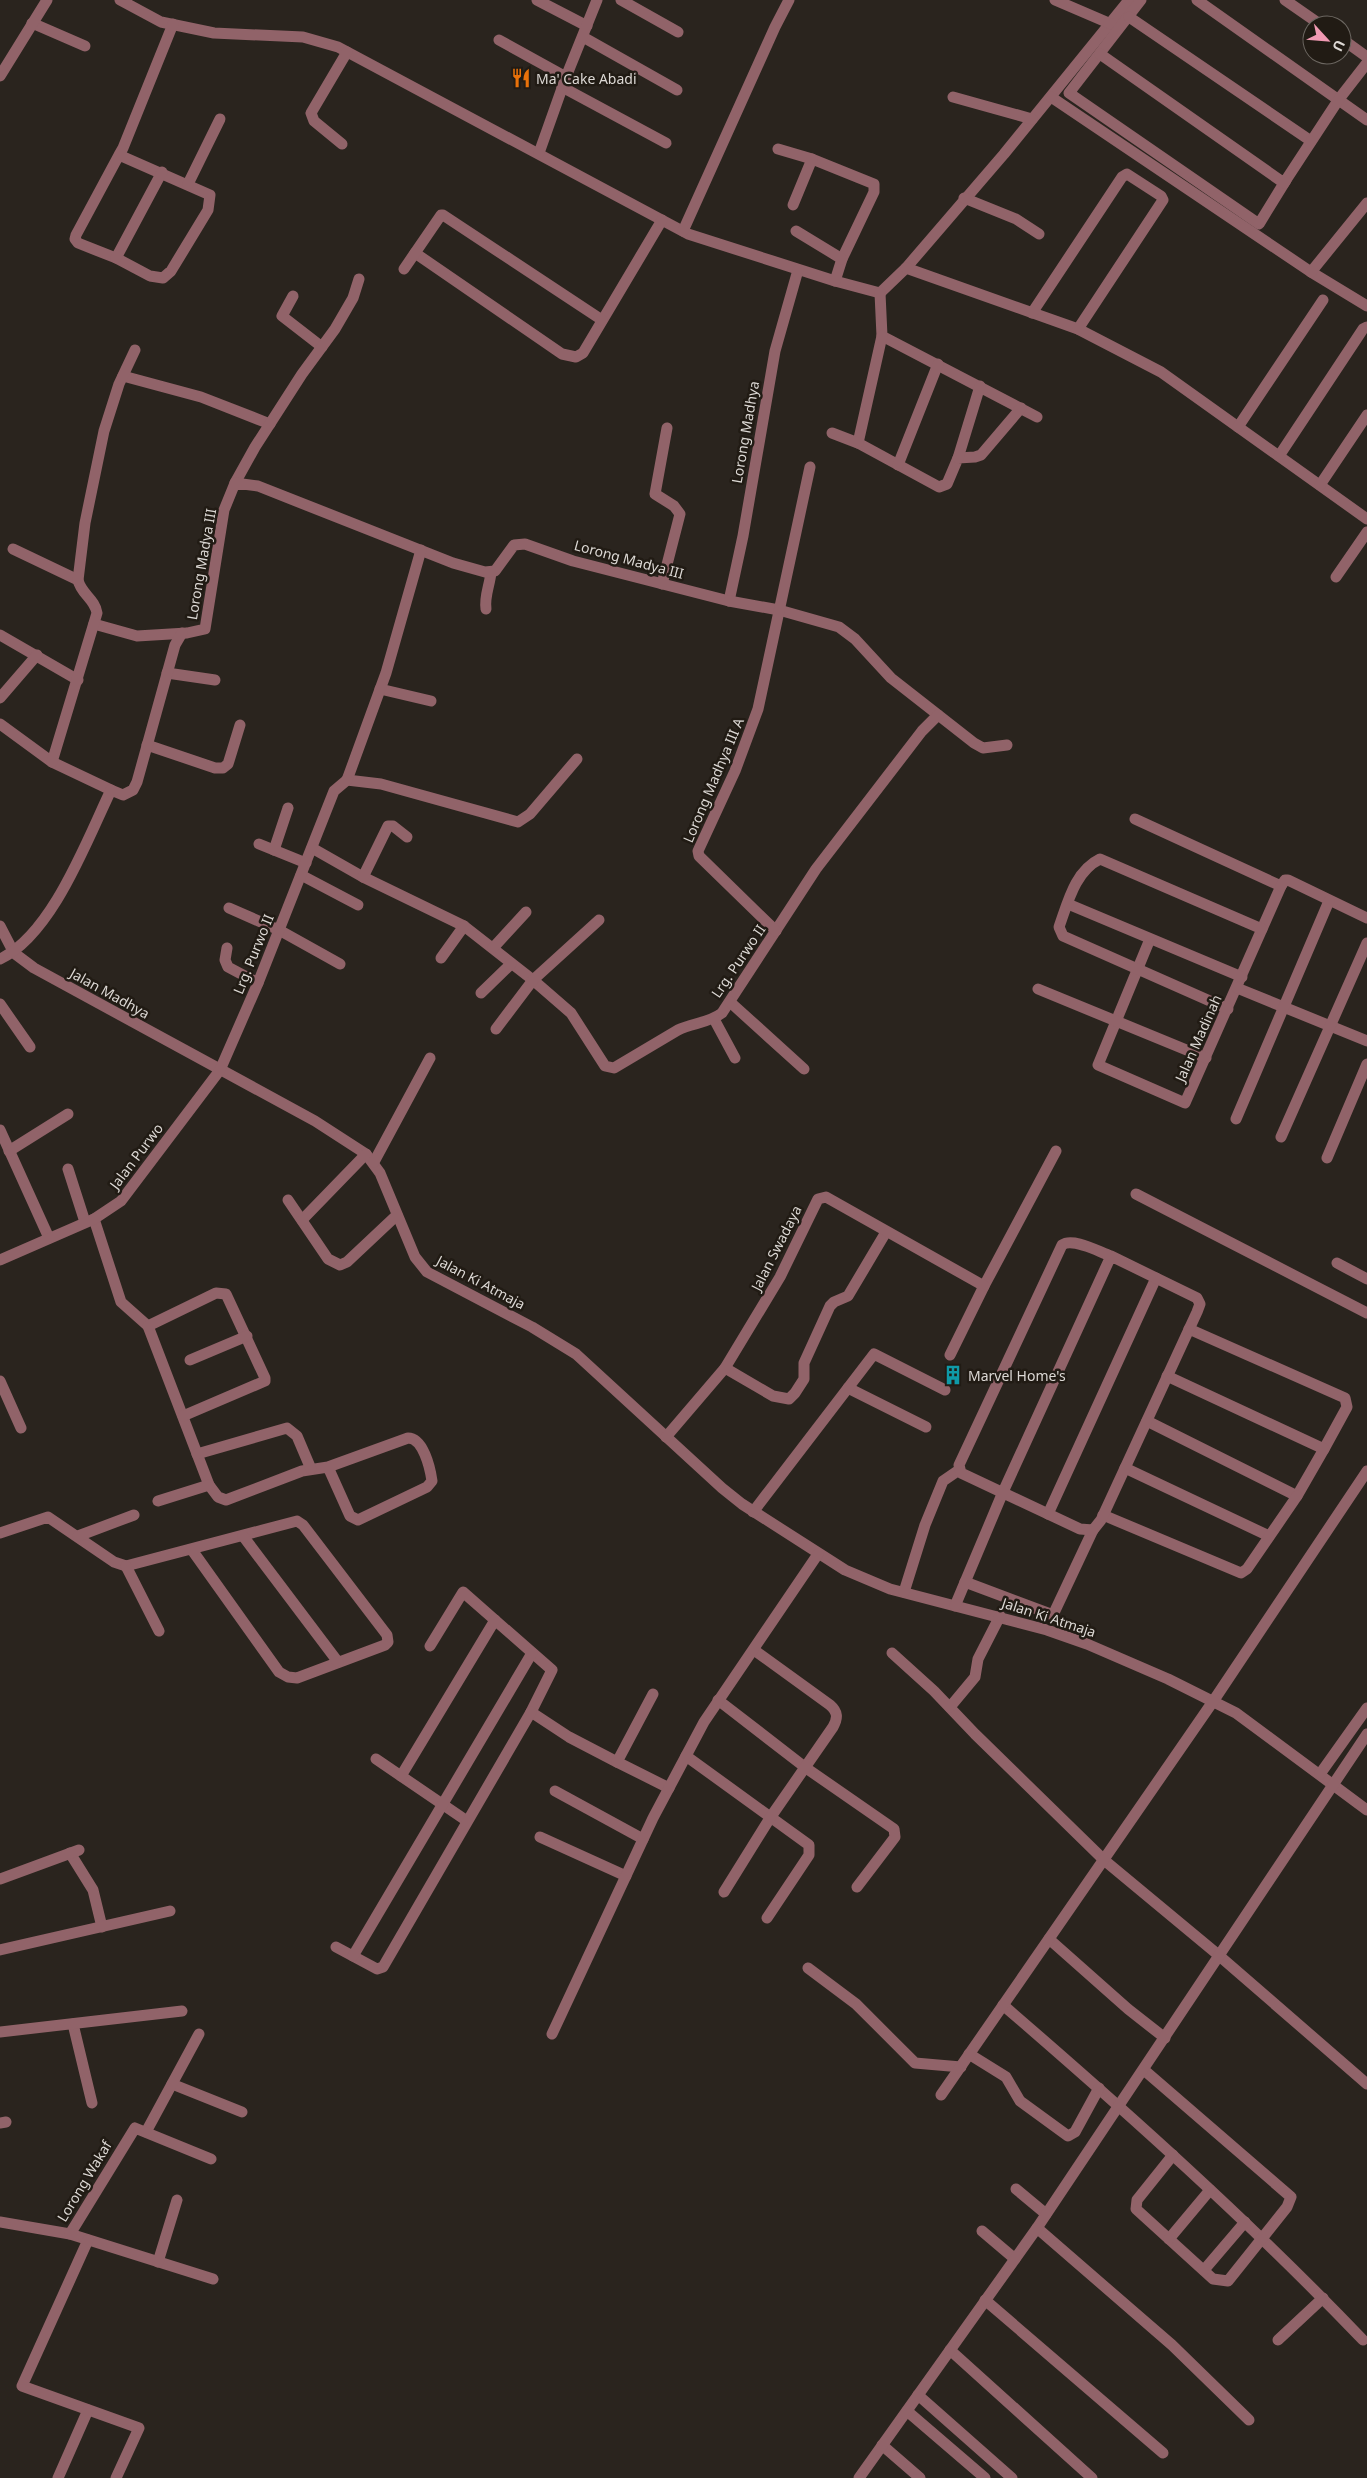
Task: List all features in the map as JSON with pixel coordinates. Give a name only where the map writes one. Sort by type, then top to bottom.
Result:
[{"type":"street","points":[[0,76],[47,0]]},
{"type":"street","points":[[120,0],[162,22],[214,32],[303,37],[347,52],[683,231],[798,270],[880,293]]},
{"type":"street","points":[[537,0],[677,90]]},
{"type":"street","points":[[539,153],[564,82],[598,0]]},
{"type":"street","points":[[621,0],[678,32]]},
{"type":"street","points":[[683,231],[789,0]]},
{"type":"street","points":[[1055,0],[1111,24]]},
{"type":"street","points":[[858,444],[882,336],[880,293],[906,268],[1032,120],[1130,0]]},
{"type":"street","points":[[1141,0],[1069,93],[1259,224],[1339,99],[1367,63]]},
{"type":"street","points":[[1197,0],[1367,120]]},
{"type":"street","points":[[1286,0],[1307,15]]},
{"type":"street","points":[[1129,17],[1311,141]]},
{"type":"street","points":[[32,23],[85,46]]},
{"type":"street","points":[[119,155],[208,192],[211,199],[208,210],[171,271],[163,278],[150,276],[116,258],[78,243],[75,239],[119,155],[173,24]]},
{"type":"street","points":[[499,40],[564,82],[666,143]]},
{"type":"street","points":[[1352,47],[1367,57]]},
{"type":"street","points":[[342,144],[314,121],[311,113],[347,52]]},
{"type":"street","points":[[1100,54],[1284,182],[1286,180]]},
{"type":"street","points":[[954,97],[1032,120]]},
{"type":"street","points":[[1051,97],[1312,272],[1367,306]]},
{"type":"street","points":[[188,184],[220,119]]},
{"type":"street","points":[[778,149],[812,159],[874,184],[874,192],[842,259],[835,281]]},
{"type":"street","points":[[793,205],[812,159]]},
{"type":"street","points":[[116,258],[162,172]]},
{"type":"street","points":[[1032,313],[1122,177],[1127,174],[1161,196],[1162,200],[1078,329]]},
{"type":"street","points":[[964,198],[1016,219],[1039,234]]},
{"type":"street","points":[[1312,272],[1367,203]]},
{"type":"street","points":[[404,269],[441,215],[443,215],[602,320]]},
{"type":"street","points":[[415,254],[562,354],[576,357],[583,353],[662,220]]},
{"type":"street","points":[[796,231],[842,259]]},
{"type":"street","points":[[906,268],[1078,329],[1162,372],[1320,485],[1365,512]]},
{"type":"street","name":"Lorong Madhya","points":[[728,601],[742,536],[775,351],[798,270]]},
{"type":"street","points":[[359,280],[353,298],[335,329],[270,424],[235,483],[258,486],[452,562],[491,572],[486,609]]},
{"type":"street","points":[[293,296],[282,316],[322,347]]},
{"type":"street","points":[[1238,427],[1323,300]]},
{"type":"street","points":[[1279,456],[1363,329],[1367,327]]},
{"type":"street","points":[[882,336],[1037,417]]},
{"type":"street","points":[[52,762],[97,614],[96,603],[83,592],[78,580],[85,523],[98,457],[104,431],[123,376],[135,350]]},
{"type":"street","points":[[898,465],[938,364]]},
{"type":"street","points":[[123,376],[201,397],[270,424]]},
{"type":"street","points":[[832,433],[858,444],[939,487],[944,487],[958,458],[980,386]]},
{"type":"street","points":[[958,458],[981,455],[1020,408]]},
{"type":"street","points":[[1320,485],[1367,415]]},
{"type":"street","points":[[662,584],[680,514],[674,506],[657,497],[654,490],[667,428]]},
{"type":"street","points":[[779,610],[810,467]]},
{"type":"street","name":"Lorong Madya III","points":[[111,790],[123,795],[133,790],[175,645],[182,633],[204,628],[206,625],[224,510],[235,483]]},
{"type":"street","points":[[1336,577],[1367,532]]},
{"type":"street","name":"Lorong Madya III","points":[[491,572],[495,571],[514,545],[525,544],[573,561],[728,601],[779,610],[839,627],[847,632],[890,678],[974,743],[983,748],[1007,745]]},
{"type":"street","points":[[13,550],[78,580]]},
{"type":"street","points":[[421,550],[380,688],[347,780],[381,784],[518,822],[530,814],[577,759]]},
{"type":"street","name":"Lorong Madhya III A","points":[[776,931],[699,856],[698,851],[750,737],[758,709],[779,610]]},
{"type":"street","points":[[94,624],[137,636],[182,633]]},
{"type":"street","points":[[0,635],[78,680]]},
{"type":"street","points":[[0,698],[37,656]]},
{"type":"street","points":[[167,673],[215,680]]},
{"type":"street","points":[[380,688],[432,701]]},
{"type":"street","name":"Lrg. Purwo II","points":[[312,848],[363,877],[464,926],[533,980],[570,1013],[608,1068],[614,1068],[689,1025],[714,1019],[730,1002],[816,869],[922,731],[938,714]]},
{"type":"street","points":[[0,724],[52,762],[111,790],[59,896],[37,929],[14,953],[0,959]]},
{"type":"street","points":[[147,745],[215,768],[223,768],[228,764],[240,725]]},
{"type":"street","name":"Lrg. Purwo II","points":[[220,1070],[258,983],[334,792],[347,780]]},
{"type":"street","points":[[274,850],[288,808]]},
{"type":"street","points":[[1135,820],[1281,886],[1285,880],[1288,880],[1367,918]]},
{"type":"street","points":[[363,877],[388,826],[393,826],[407,837]]},
{"type":"street","points":[[259,844],[306,863]]},
{"type":"street","points":[[1228,1009],[1063,936],[1059,927],[1068,904],[1085,869],[1100,859],[1262,929]]},
{"type":"street","points":[[301,876],[358,905]]},
{"type":"street","name":"Jalan Madinah","points":[[1116,1022],[1098,1065],[1185,1103],[1281,886]]},
{"type":"street","points":[[1236,1119],[1329,901]]},
{"type":"street","points":[[1068,904],[1150,939],[1240,982],[1284,1007],[1367,1041]]},
{"type":"street","points":[[229,908],[279,930],[340,964]]},
{"type":"street","points":[[493,948],[526,912]]},
{"type":"street","points":[[496,1029],[533,980],[599,920]]},
{"type":"street","name":"Jalan Madhya","points":[[0,926],[14,953],[34,968],[220,1070]]},
{"type":"street","points":[[441,958],[464,926]]},
{"type":"street","points":[[1116,1022],[1150,939]]},
{"type":"street","points":[[1281,1137],[1367,943]]},
{"type":"street","points":[[227,948],[225,960],[228,967],[258,983]]},
{"type":"street","points":[[481,992],[511,964]]},
{"type":"street","points":[[1038,989],[1206,1058]]},
{"type":"street","points":[[730,1002],[804,1069]]},
{"type":"street","points":[[0,1004],[30,1047]]},
{"type":"street","points":[[714,1019],[735,1058]]},
{"type":"street","points":[[302,1220],[370,1158],[430,1058]]},
{"type":"street","points":[[1327,1158],[1367,1064]]},
{"type":"street","points":[[220,1070],[315,1121],[370,1158]]},
{"type":"street","name":"Jalan Purwo","points":[[0,1260],[89,1221],[114,1207],[127,1195],[220,1070]]},
{"type":"street","points":[[9,1150],[68,1114]]},
{"type":"street","points":[[0,1130],[48,1238]]},
{"type":"street","points":[[950,1355],[984,1286],[1056,1151]]},
{"type":"street","name":"Jalan Ki Atmaja","points":[[370,1158],[397,1215],[414,1257],[428,1272],[532,1326],[576,1354],[722,1488],[754,1512],[818,1554],[870,1581],[955,1606],[1000,1616],[1087,1644],[1214,1700],[1327,1779],[1367,1810]]},
{"type":"street","points":[[68,1169],[121,1302],[148,1326],[209,1485],[218,1497],[226,1500],[311,1469],[328,1467],[412,1438],[420,1444],[432,1481],[428,1487],[358,1520],[350,1516],[328,1467]]},
{"type":"street","points":[[1136,1194],[1367,1313]]},
{"type":"street","name":"Jalan Swadaya","points":[[666,1437],[725,1368],[780,1277],[818,1199],[826,1197],[984,1286]]},
{"type":"street","points":[[288,1200],[328,1259],[340,1265],[348,1262],[397,1215]]},
{"type":"street","points":[[725,1368],[773,1396],[785,1399],[793,1396],[804,1377],[804,1363],[830,1306],[834,1302],[847,1298],[886,1232]]},
{"type":"street","points":[[965,1582],[1053,1615],[1147,1421],[1189,1329],[1199,1301],[1111,1256],[1068,1242],[1062,1245],[959,1465],[959,1470],[964,1475],[1080,1529],[1093,1530]]},
{"type":"street","points":[[955,1606],[1003,1492],[1111,1256]]},
{"type":"street","points":[[1337,1263],[1367,1279]]},
{"type":"street","points":[[1048,1514],[1156,1278]]},
{"type":"street","points":[[148,1326],[220,1293],[228,1296],[266,1380],[183,1416]]},
{"type":"street","points":[[1103,1515],[1238,1573],[1248,1569],[1297,1496],[1347,1407],[1345,1398],[1189,1329]]},
{"type":"street","points":[[190,1360],[247,1336]]},
{"type":"street","points":[[754,1512],[874,1354],[945,1390]]},
{"type":"street","points":[[1167,1376],[1324,1449]]},
{"type":"street","points":[[0,1381],[21,1428]]},
{"type":"street","points":[[848,1388],[926,1427]]},
{"type":"street","points":[[1147,1421],[1297,1496]]},
{"type":"street","points":[[197,1454],[287,1428],[296,1436],[311,1469]]},
{"type":"street","points":[[1125,1468],[1269,1536]]},
{"type":"street","points":[[904,1592],[925,1525],[943,1481],[959,1470]]},
{"type":"street","points":[[941,2095],[1214,1700],[1367,1471]]},
{"type":"street","points":[[158,1500],[209,1485]]},
{"type":"street","points":[[78,1536],[134,1515]]},
{"type":"street","points":[[0,1533],[48,1517],[114,1562],[126,1566],[243,1536],[292,1520],[300,1522],[387,1635],[388,1642],[385,1645],[297,1678],[288,1677],[279,1672],[192,1550]]},
{"type":"street","points":[[243,1536],[338,1662]]},
{"type":"street","points":[[552,2034],[643,1839],[686,1756],[718,1700],[818,1554]]},
{"type":"street","points":[[126,1566],[159,1631]]},
{"type":"street","points":[[336,1947],[378,1969],[383,1967],[531,1712],[552,1670],[463,1592],[430,1646]]},
{"type":"street","points":[[950,1707],[975,1677],[978,1661],[1000,1616]]},
{"type":"street","points":[[402,1776],[495,1620]]},
{"type":"street","points":[[724,1892],[770,1818],[836,1722],[837,1713],[826,1702],[754,1650]]},
{"type":"street","points":[[353,1956],[532,1653]]},
{"type":"street","points":[[892,1653],[950,1707],[1104,1860],[1218,1954],[1367,2084]]},
{"type":"street","points":[[617,1762],[653,1694]]},
{"type":"street","points":[[718,1700],[806,1768],[894,1829],[895,1837],[857,1887]]},
{"type":"street","points":[[859,2478],[985,2300],[1012,2256],[1037,2228],[1042,2212],[1117,2103],[1144,2070],[1163,2036],[1218,1954],[1327,1779],[1367,1708]]},
{"type":"street","points":[[531,1712],[569,1737],[669,1788]]},
{"type":"street","points":[[1327,1779],[1367,1734]]},
{"type":"street","points":[[686,1756],[806,1842],[810,1851],[767,1918]]},
{"type":"street","points":[[376,1759],[467,1821]]},
{"type":"street","points":[[554,1791],[643,1839]]},
{"type":"street","points":[[540,1836],[626,1876]]},
{"type":"street","points":[[0,1879],[74,1851],[94,1890],[102,1927]]},
{"type":"street","points":[[0,1950],[170,1910]]},
{"type":"street","points":[[1049,1939],[1148,2026],[1163,2036]]},
{"type":"street","points":[[808,1968],[856,2004],[915,2062],[961,2067]]},
{"type":"street","points":[[1003,2006],[1117,2103],[1262,2237],[1363,2340]]},
{"type":"street","points":[[0,2032],[182,2011]]},
{"type":"street","points":[[74,2024],[92,2102]]},
{"type":"street","points":[[198,2034],[146,2132],[211,2159]]},
{"type":"street","points":[[969,2054],[1006,2077],[1020,2101],[1068,2136],[1075,2132],[1102,2090]]},
{"type":"street","points":[[1144,2070],[1290,2194],[1290,2202],[1228,2281],[1213,2279],[1136,2209],[1137,2200],[1173,2155]]},
{"type":"street","points":[[172,2084],[242,2112]]},
{"type":"street","name":"Lorong Wakaf","points":[[0,2222],[70,2234],[130,2134],[135,2128],[146,2132]]},
{"type":"street","points":[[1169,2239],[1210,2190]]},
{"type":"street","points":[[1019,2192],[1042,2212]]},
{"type":"street","points":[[158,2262],[177,2200]]},
{"type":"street","points":[[1204,2270],[1245,2222]]},
{"type":"street","points":[[1037,2228],[1172,2345],[1249,2420]]},
{"type":"street","points":[[982,2231],[1012,2256]]},
{"type":"street","points":[[70,2234],[213,2279]]},
{"type":"street","points":[[88,2240],[22,2386],[139,2428],[116,2478]]},
{"type":"street","points":[[1278,2340],[1323,2298]]},
{"type":"street","points":[[985,2300],[1163,2453]]},
{"type":"street","points":[[950,2350],[1092,2478]]},
{"type":"street","points":[[918,2395],[1012,2478]]},
{"type":"street","points":[[58,2478],[88,2410]]},
{"type":"street","points":[[907,2411],[985,2478]]},
{"type":"street","points":[[882,2446],[920,2478]]},
{"type":"place","name":"Ma' Cake Abadi","points":[[521,78]]},
{"type":"place","name":"Marvel Home's","points":[[953,1375]]}]
